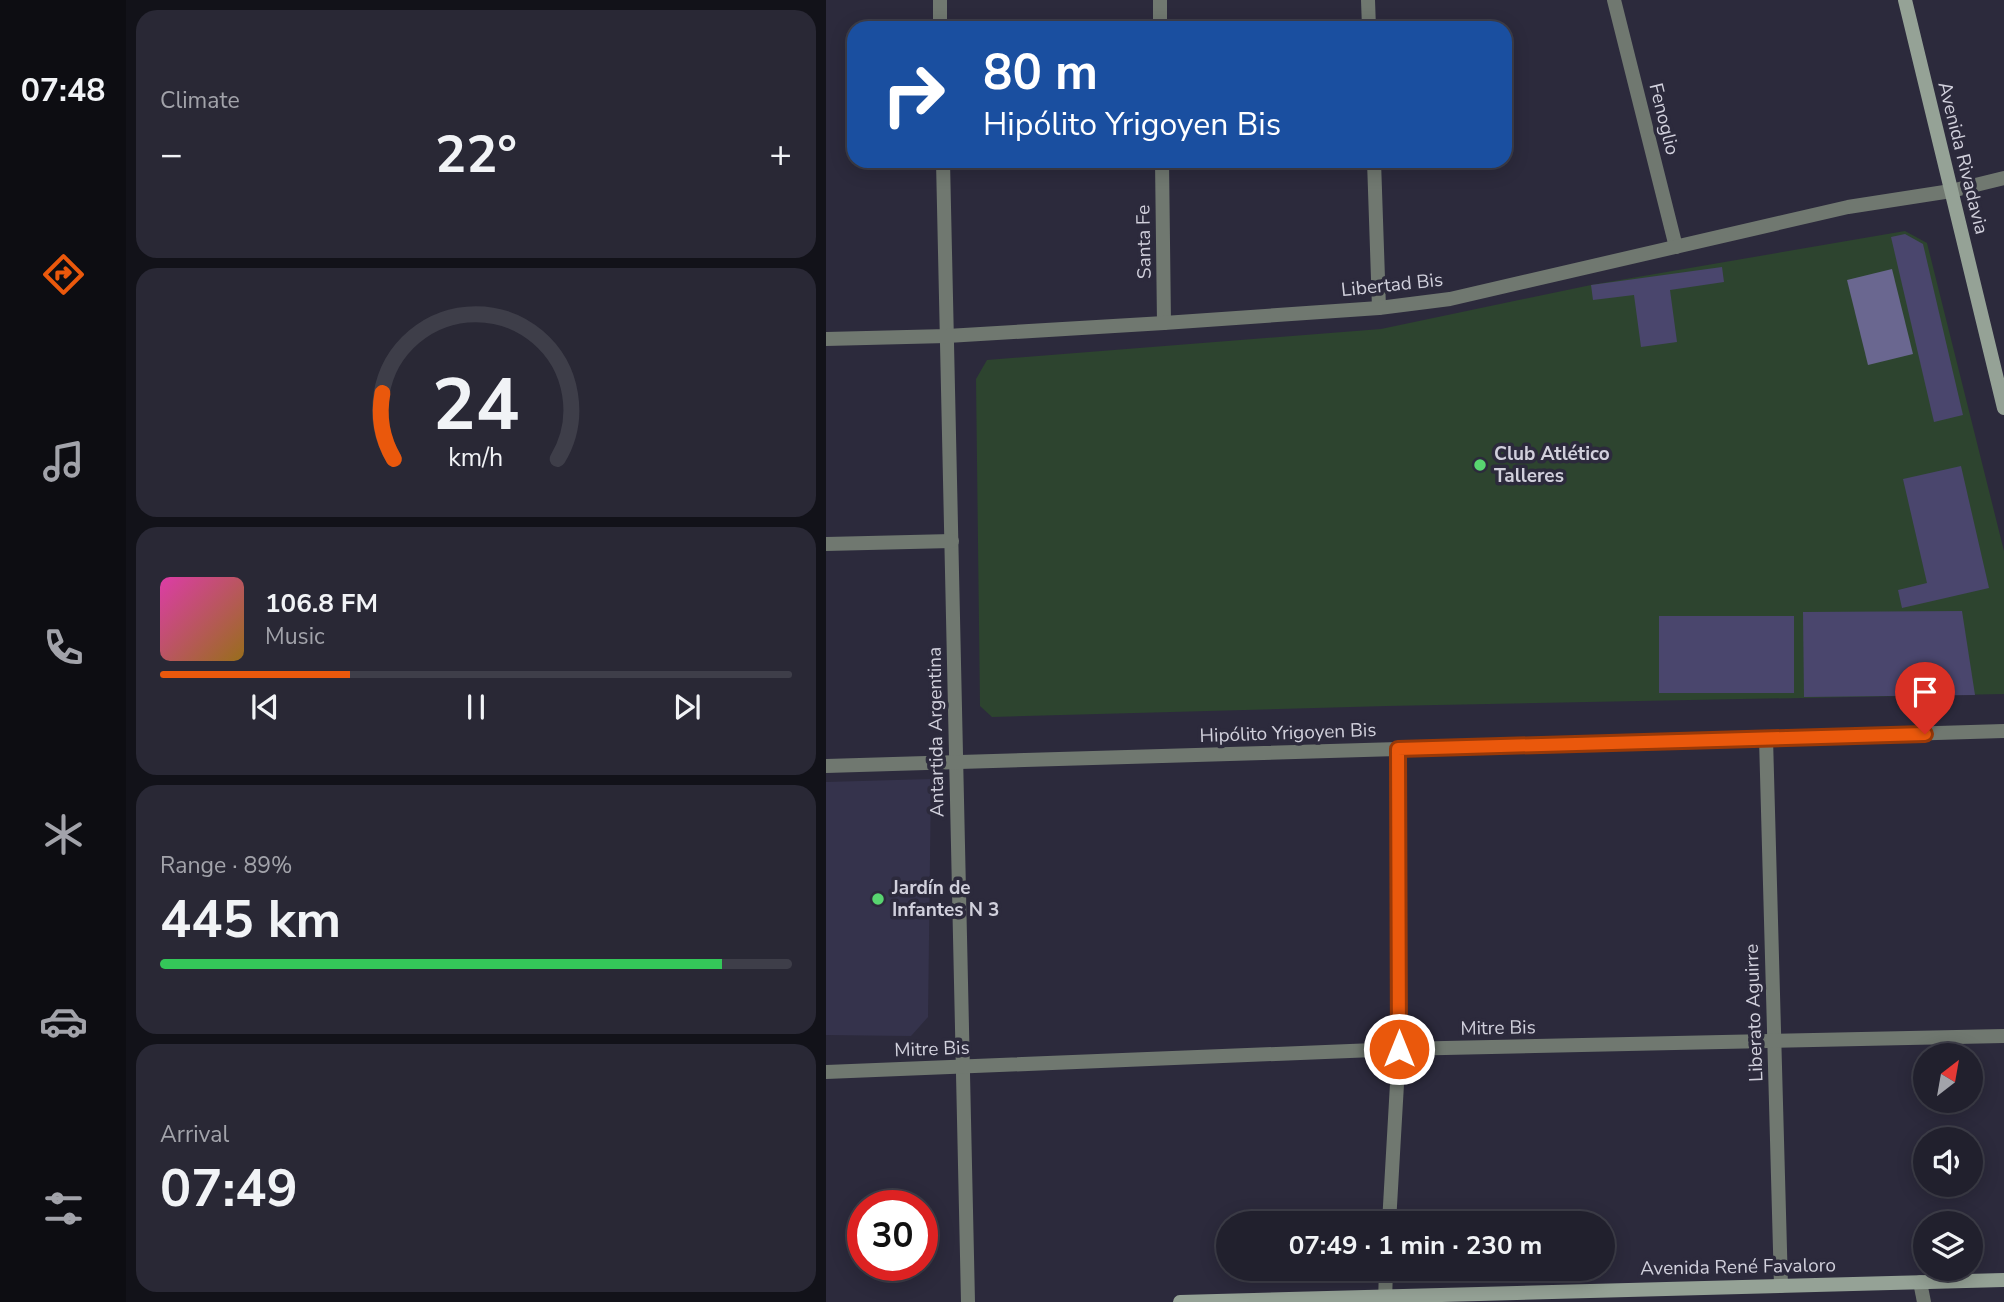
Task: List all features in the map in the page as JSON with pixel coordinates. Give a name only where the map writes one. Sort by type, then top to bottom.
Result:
[{"type":"main road","name":"Avenida Rivadavia","points":[[1905,0],[2004,408]]},
{"type":"main road","name":"Avenida René Favaloro","points":[[1180,1302],[1635,1296],[1782,1286],[2004,1280]]},
{"type":"street","points":[[940,0],[940,21]]},
{"type":"street","points":[[1160,0],[1160,21]]},
{"type":"street","points":[[1368,0],[1369,21]]},
{"type":"street","name":"Fenoglio","points":[[1614,0],[1676,247]]},
{"type":"street","name":"Antartida Argentina","points":[[943,168],[968,1302]]},
{"type":"street","name":"Santa Fe","points":[[1162,168],[1164,323]]},
{"type":"street","points":[[1374,168],[1379,307]]},
{"type":"street","name":"Libertad Bis","points":[[826,339],[947,336],[1164,323],[1450,299],[1848,207],[1951,191],[2004,178]]},
{"type":"street","points":[[826,544],[951,541]]},
{"type":"street","name":"Hipólito Yrigoyen Bis","points":[[826,766],[2004,731]]},
{"type":"street","name":"Liberato Aguirre","points":[[1766,738],[1782,1286]]},
{"type":"street","points":[[1390,1211],[1399,1049],[1398,749]]},
{"type":"street","name":"Mitre Bis","points":[[826,1072],[1399,1049],[2004,1035]]},
{"type":"street","points":[[1385,1299],[1386,1281]]},
{"type":"street","points":[[1920,1282],[1924,1302]]},
{"type":"shaded area","points":[[1892,269],[1913,354],[1868,365],[1847,280]]},
{"type":"shaded area","name":"Jardín de Infantes N 3","points":[[931,779],[928,1017],[911,1036],[826,1035],[826,782]]},
{"type":"green space","name":"Club Atlético Talleres","points":[[1905,231],[1927,243],[2004,551],[2004,694],[992,717],[980,706],[976,379],[987,360],[1381,329],[1591,285]]},
{"type":"building","points":[[1905,234],[1923,244],[1963,415],[1934,422],[1891,237]]},
{"type":"building","points":[[1722,267],[1724,282],[1670,290],[1677,342],[1641,347],[1634,295],[1593,300],[1591,285]]},
{"type":"building","points":[[1961,466],[1989,588],[1902,608],[1898,590],[1927,583],[1903,479]]},
{"type":"building","points":[[1962,611],[1975,695],[1804,697],[1803,612]]},
{"type":"building","points":[[1659,616],[1794,616],[1794,693],[1659,693]]},
{"type":"place","name":"Club Atlético Talleres","points":[[1480,465]]},
{"type":"place","name":"Jardín de Infantes N 3","points":[[878,899]]},
{"type":"route","points":[[1399,1049],[1398,749],[1925,734]]}]
